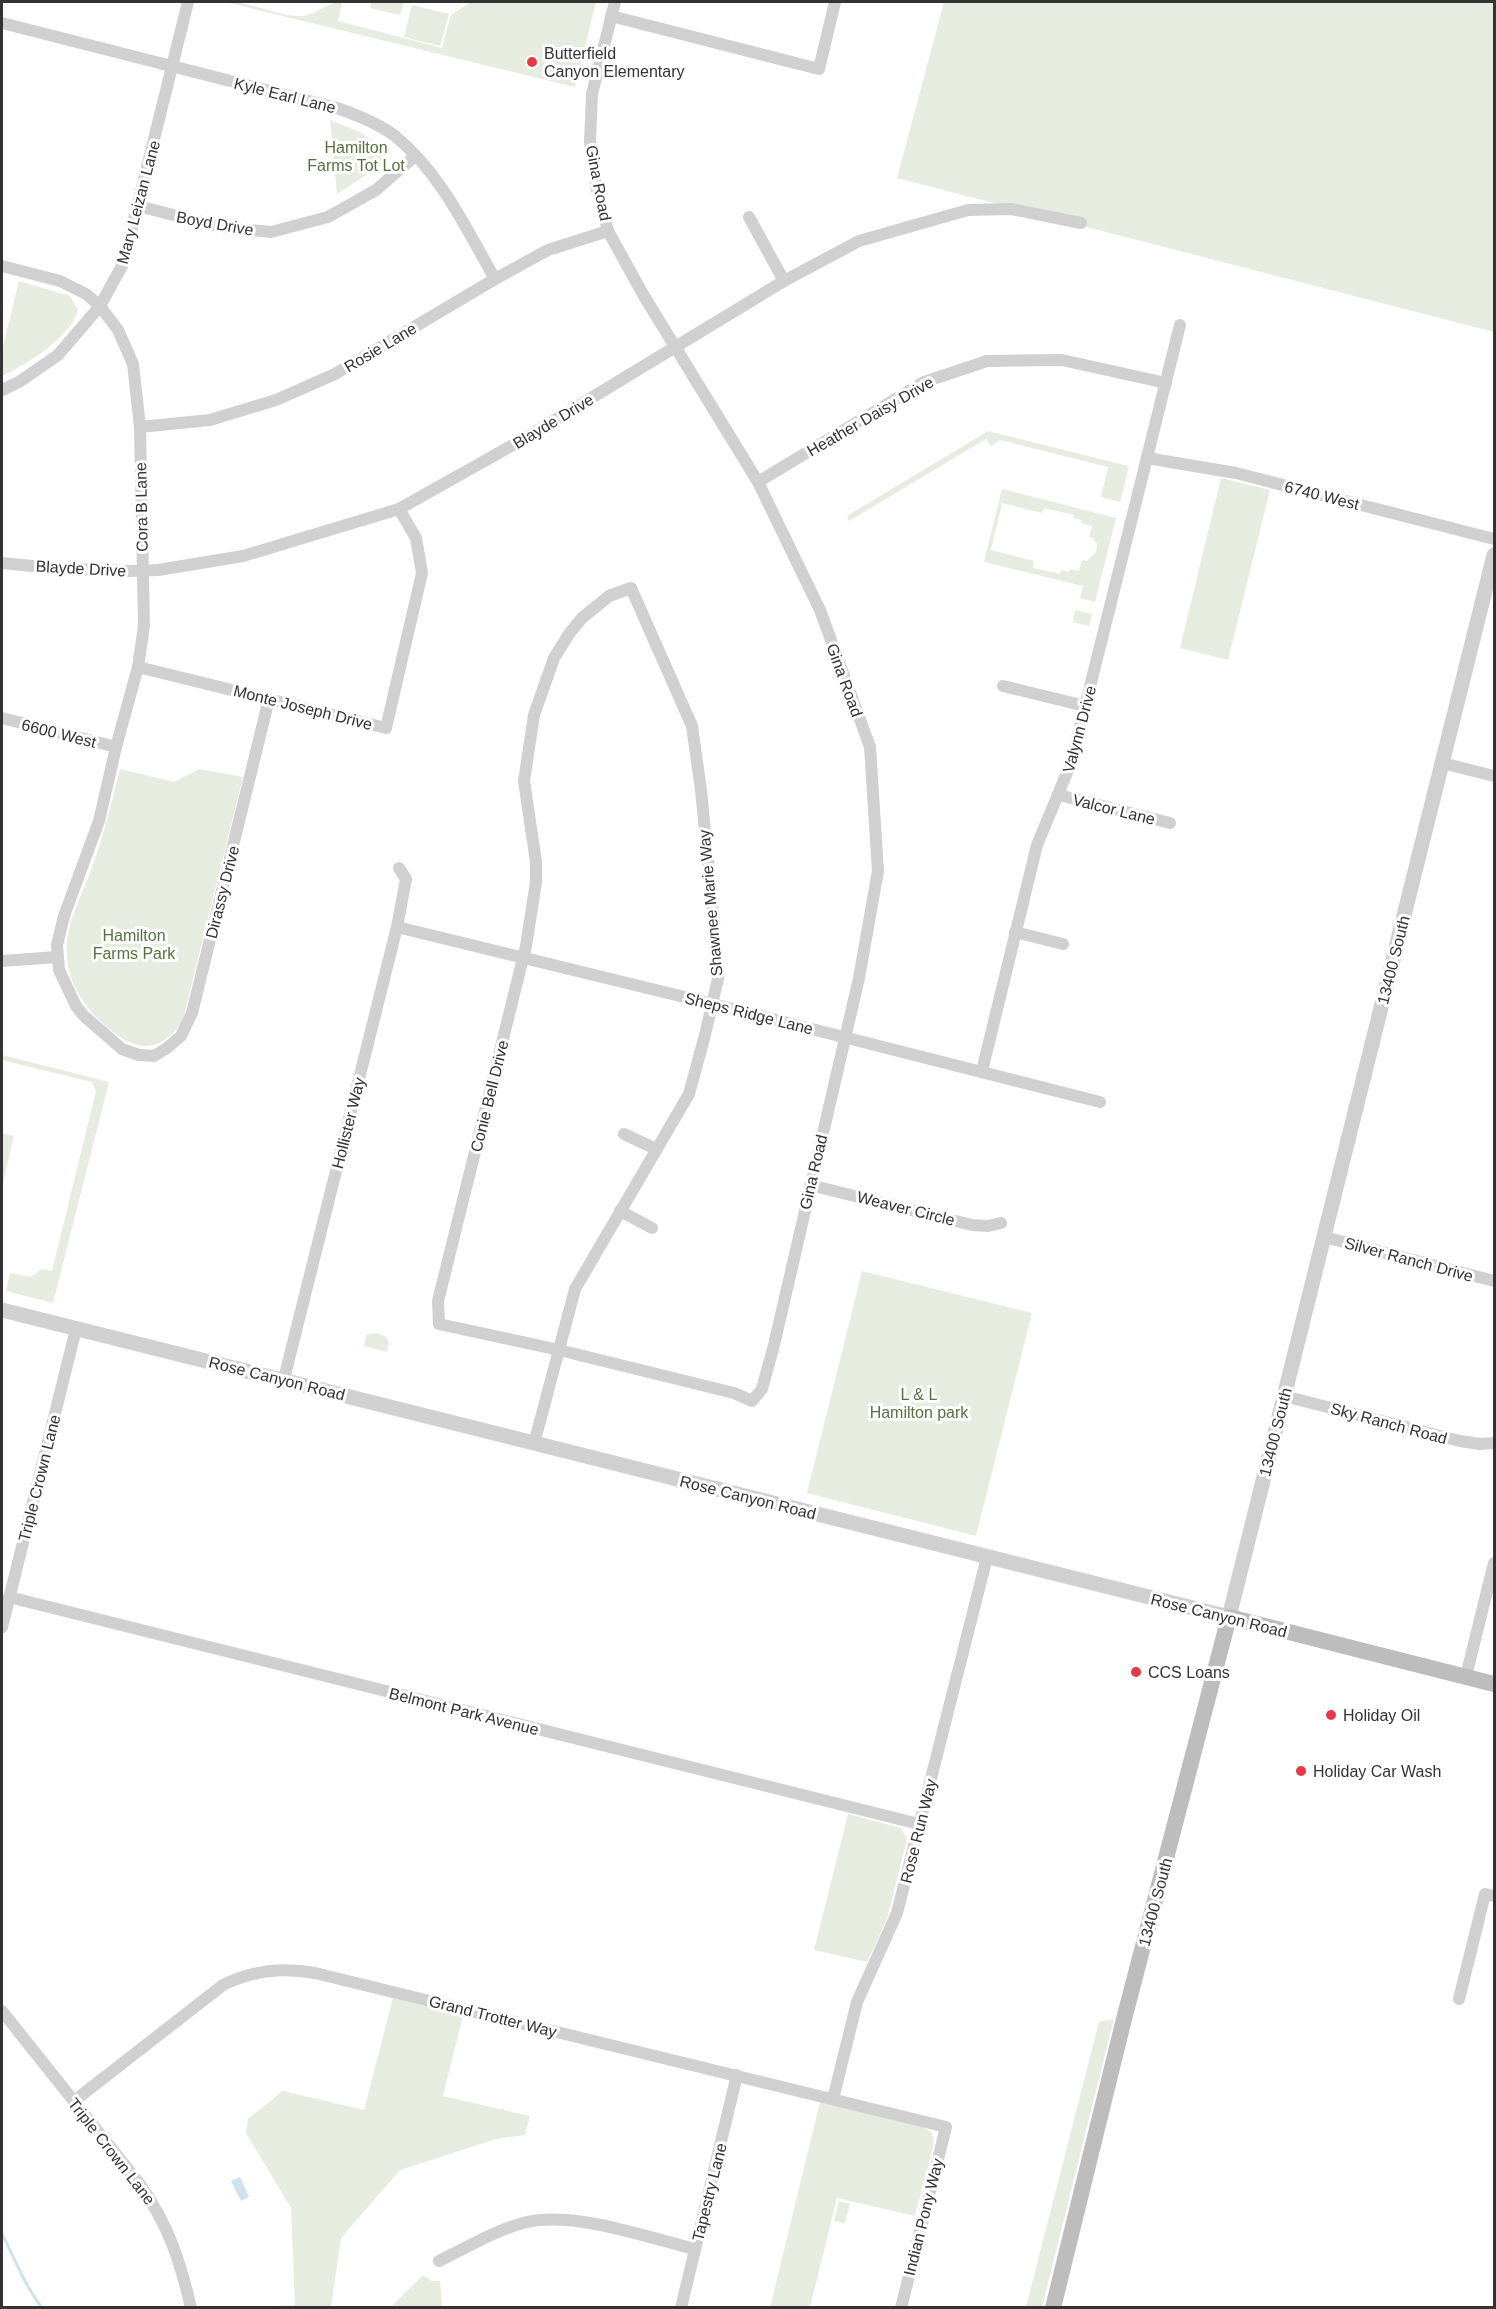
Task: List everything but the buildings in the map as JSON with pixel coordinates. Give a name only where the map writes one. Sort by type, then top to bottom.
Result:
[{"type":"main road","name":"Rose Canyon Road","points":[[1229,1617],[1494,1684]]},
{"type":"main road","name":"13400 South","points":[[1053,2307],[1124,2019],[1229,1617]]},
{"type":"street","name":"Mary Leizan Lane","points":[[2,390],[19,382],[58,355],[100,306],[123,264],[189,2]]},
{"type":"street","name":"Gina Road","points":[[615,2],[592,94],[590,141],[596,186],[608,231],[675,347],[758,482],[820,610],[870,747],[879,871],[860,978],[762,1389],[752,1401]]},
{"type":"street","points":[[611,16],[819,69],[835,2]]},
{"type":"street","name":"Kyle Earl Lane","points":[[2,23],[337,108],[362,117],[394,136],[415,156],[443,191],[495,279]]},
{"type":"street","name":"Boyd Drive","points":[[138,206],[221,227],[271,232],[328,217],[376,190],[415,156]]},
{"type":"street","name":"Blayde Drive","points":[[2,563],[142,572],[243,556],[399,509],[527,437],[784,281],[859,241],[968,210],[1011,209],[1081,223]]},
{"type":"street","points":[[749,217],[784,281]]},
{"type":"street","name":"Rosie Lane","points":[[140,427],[210,420],[276,400],[335,374],[548,250],[608,231]]},
{"type":"street","name":"Cora B Lane","points":[[2,266],[60,281],[86,294],[100,306],[118,330],[133,364],[140,427],[144,626],[138,667],[99,821],[64,916],[57,945],[57,957]]},
{"type":"street","name":"Valynn Drive","points":[[982,1071],[1037,845],[1071,763],[1180,325]]},
{"type":"street","name":"Heather Daisy Drive","points":[[758,482],[924,382],[987,361],[1062,360],[1166,383]]},
{"type":"street","name":"6740 West","points":[[1147,458],[1236,473],[1494,539]]},
{"type":"street","name":"Monte Joseph Drive","points":[[138,667],[386,728],[422,573],[416,538],[399,509]]},
{"type":"street","name":"13400 South","points":[[1229,1617],[1494,555]]},
{"type":"street","name":"Conie Bell Drive","points":[[631,588],[609,596],[582,618],[569,634],[554,658],[534,715],[524,782],[537,862],[536,882],[524,957],[438,1301],[439,1324],[559,1350],[734,1394],[752,1401]]},
{"type":"street","name":"Shawnee Marie Way","points":[[534,1444],[575,1289],[689,1094],[719,975],[701,790],[692,726],[631,588]]},
{"type":"street","points":[[1003,686],[1085,706]]},
{"type":"street","name":"Dirassy Drive","points":[[57,957],[61,975],[76,1006],[122,1049],[139,1055],[154,1056],[181,1036],[192,1013],[269,699]]},
{"type":"street","name":"6600 West","points":[[2,718],[116,747]]},
{"type":"street","points":[[1442,764],[1494,776]]},
{"type":"street","name":"Valcor Lane","points":[[1059,795],[1170,823]]},
{"type":"street","name":"Hollister Way","points":[[284,1379],[397,927],[406,879],[399,868]]},
{"type":"street","name":"Sheps Ridge Lane","points":[[397,927],[1100,1102]]},
{"type":"street","points":[[1015,932],[1063,944]]},
{"type":"street","points":[[2,961],[57,957]]},
{"type":"street","points":[[624,1134],[656,1149]]},
{"type":"street","name":"Weaver Circle","points":[[810,1185],[972,1225],[988,1226],[1001,1223]]},
{"type":"street","points":[[620,1211],[652,1228]]},
{"type":"street","name":"Silver Ranch Drive","points":[[1324,1237],[1494,1281]]},
{"type":"street","name":"Rose Canyon Road","points":[[2,1310],[1229,1617]]},
{"type":"street","name":"Triple Crown Lane","points":[[2,1627],[75,1329]]},
{"type":"street","name":"Sky Ranch Road","points":[[1284,1396],[1460,1441],[1479,1444],[1494,1443]]},
{"type":"street","name":"Rose Run Way","points":[[834,2099],[857,2002],[895,1921],[987,1557]]},
{"type":"street","points":[[1466,1676],[1494,1563]]},
{"type":"street","name":"Belmont Park Avenue","points":[[9,1597],[919,1824]]},
{"type":"street","points":[[1459,2000],[1485,1894],[1494,1896]]},
{"type":"street","name":"Grand Trotter Way","points":[[75,2102],[212,1992],[248,1975],[274,1970],[315,1973],[946,2127]]},
{"type":"street","name":"Triple Crown Lane","points":[[2,2011],[139,2183],[156,2209],[176,2250],[191,2307]]},
{"type":"street","name":"Tapestry Lane","points":[[681,2307],[737,2076]]},
{"type":"street","name":"Indian Pony Way","points":[[901,2307],[946,2127]]},
{"type":"street","points":[[438,2261],[509,2228],[548,2219],[574,2220],[695,2249]]},
{"type":"green space","name":"Butterfield Canyon Elementary","points":[[225,2],[235,2],[299,16],[311,14],[337,2],[342,2],[338,21],[442,48],[451,15],[471,2],[596,2],[575,87]]},
{"type":"green space","points":[[371,2],[404,2],[400,15],[370,8]]},
{"type":"green space","points":[[944,2],[1494,2],[1494,332],[897,178]]},
{"type":"green space","points":[[412,5],[449,14],[440,46],[404,37]]},
{"type":"green space","name":"Hamilton Farms Tot Lot","points":[[330,120],[360,132],[385,149],[386,158],[375,169],[337,194]]},
{"type":"green space","points":[[19,281],[70,296],[78,310],[57,340],[23,365],[2,376],[2,350]]},
{"type":"green space","points":[[988,431],[1128,466],[1120,502],[1101,497],[1108,467],[1000,440],[991,446],[986,439],[849,521],[847,516]]},
{"type":"green space","points":[[1221,478],[1270,490],[1228,660],[1180,648]]},
{"type":"green space","points":[[1002,489],[1116,518],[1095,602],[1080,598],[1083,586],[984,562]],"holes":[[[1002,503],[1042,513],[1044,508],[1074,515],[1073,518],[1082,520],[1081,523],[1092,526],[1089,537],[1093,538],[1097,544],[1096,552],[1087,561],[1082,560],[1079,571],[1061,570],[1060,574],[1033,568],[1034,561],[991,550]]]},
{"type":"green space","points":[[1075,610],[1092,614],[1089,626],[1073,622]]},
{"type":"green space","name":"Hamilton Farms Park","points":[[120,769],[174,782],[199,769],[243,777],[182,1023],[165,1040],[147,1046],[119,1037],[96,1017],[84,1003],[75,987],[67,962],[70,926],[97,853]]},
{"type":"green space","points":[[2,1055],[109,1082],[53,1303],[6,1291],[10,1273],[31,1277],[42,1269],[52,1271],[96,1091],[92,1082],[2,1060]]},
{"type":"green space","points":[[2,1133],[14,1136],[2,1187]]},
{"type":"green space","name":"L & L Hamilton park","points":[[862,1271],[1032,1313],[976,1536],[807,1493]]},
{"type":"green space","points":[[376,1333],[385,1336],[389,1342],[387,1352],[364,1346],[366,1335]]},
{"type":"green space","points":[[848,1814],[901,1828],[907,1839],[887,1919],[867,1962],[814,1950]]},
{"type":"green space","points":[[393,1998],[463,2016],[443,2096],[530,2116],[525,2135],[496,2139],[400,2170],[341,2238],[331,2307],[242,2308],[295,2305],[291,2208],[246,2133],[248,2119],[283,2091],[364,2110]]},
{"type":"green space","points":[[1114,2019],[1042,2307],[1026,2307],[1099,2022]]},
{"type":"green space","points":[[820,2102],[923,2127],[932,2133],[934,2143],[915,2216],[837,2198],[810,2307],[770,2308]]},
{"type":"green space","points":[[839,2201],[850,2204],[845,2223],[834,2221]]},
{"type":"green space","points":[[423,2275],[432,2281],[440,2281],[442,2307],[391,2307]]},
{"type":"water","points":[[240,2177],[249,2197],[241,2201],[231,2181]]},
{"type":"waterway","points":[[2,2234],[25,2282],[42,2308]]},
{"type":"place","name":"Butterfield Canyon Elementary","points":[[532,62]]},
{"type":"place","name":"CCS Loans","points":[[1136,1672]]},
{"type":"place","name":"Holiday Oil","points":[[1331,1715]]},
{"type":"place","name":"Holiday Car Wash","points":[[1301,1771]]}]
